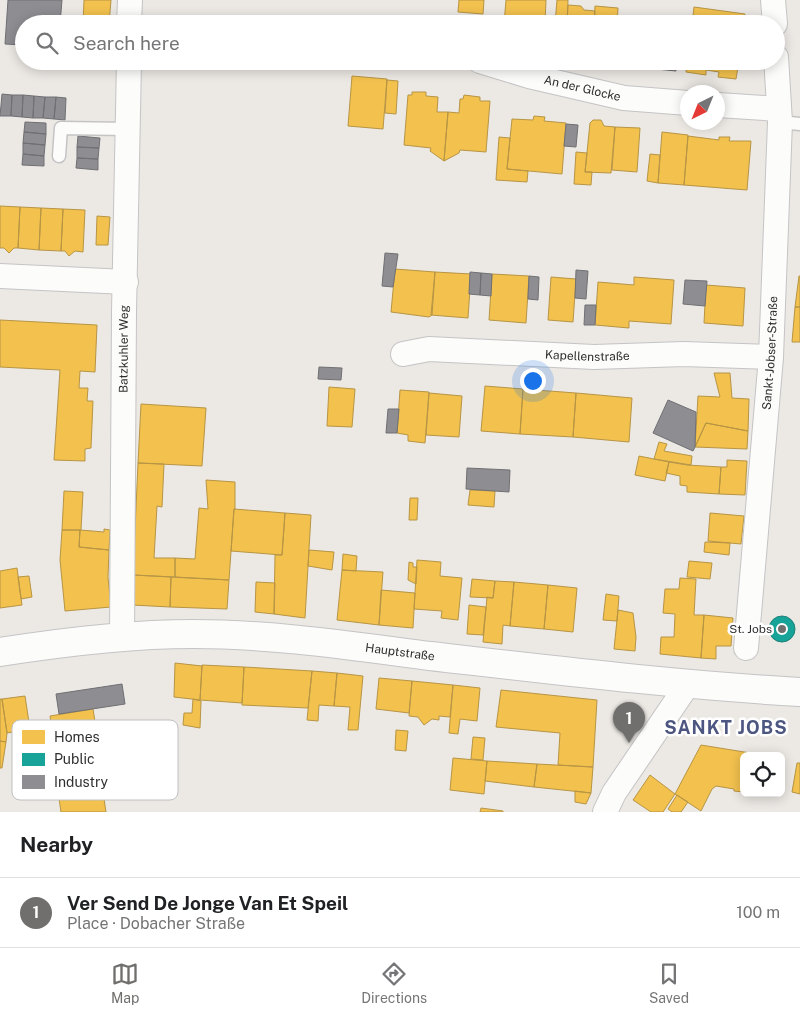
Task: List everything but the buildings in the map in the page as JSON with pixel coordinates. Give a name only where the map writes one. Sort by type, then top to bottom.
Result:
[{"type":"main road","name":"Hauptstraße","points":[[0,652],[122,637],[194,634],[314,642],[601,676],[742,689],[800,692]]},
{"type":"street","points":[[129,15],[130,0]]},
{"type":"street","points":[[773,0],[774,15]]},
{"type":"street","name":"Batzkuhler Weg","points":[[122,637],[129,70]]},
{"type":"street","name":"An der Glocke","points":[[509,70],[624,98],[680,102]]},
{"type":"street","name":"Sankt-Jobser-Straße","points":[[746,648],[771,357],[786,118],[778,70]]},
{"type":"street","points":[[725,106],[786,118]]},
{"type":"street","points":[[0,276],[126,282]]},
{"type":"street","name":"Kapellenstraße","points":[[403,354],[429,350],[594,357],[684,354],[771,357]]},
{"type":"street","points":[[605,812],[614,792],[688,684]]},
{"type":"lane","points":[[58,156],[61,128],[128,129]]},
{"type":"place","name":"St. Jobs","points":[[782,629]]},
{"type":"place","name":"Ver Send De Jonge Van Et Speil","points":[[629,743]]},
{"type":"district","name":"SANKT JOBS","points":[[726,727]]}]
